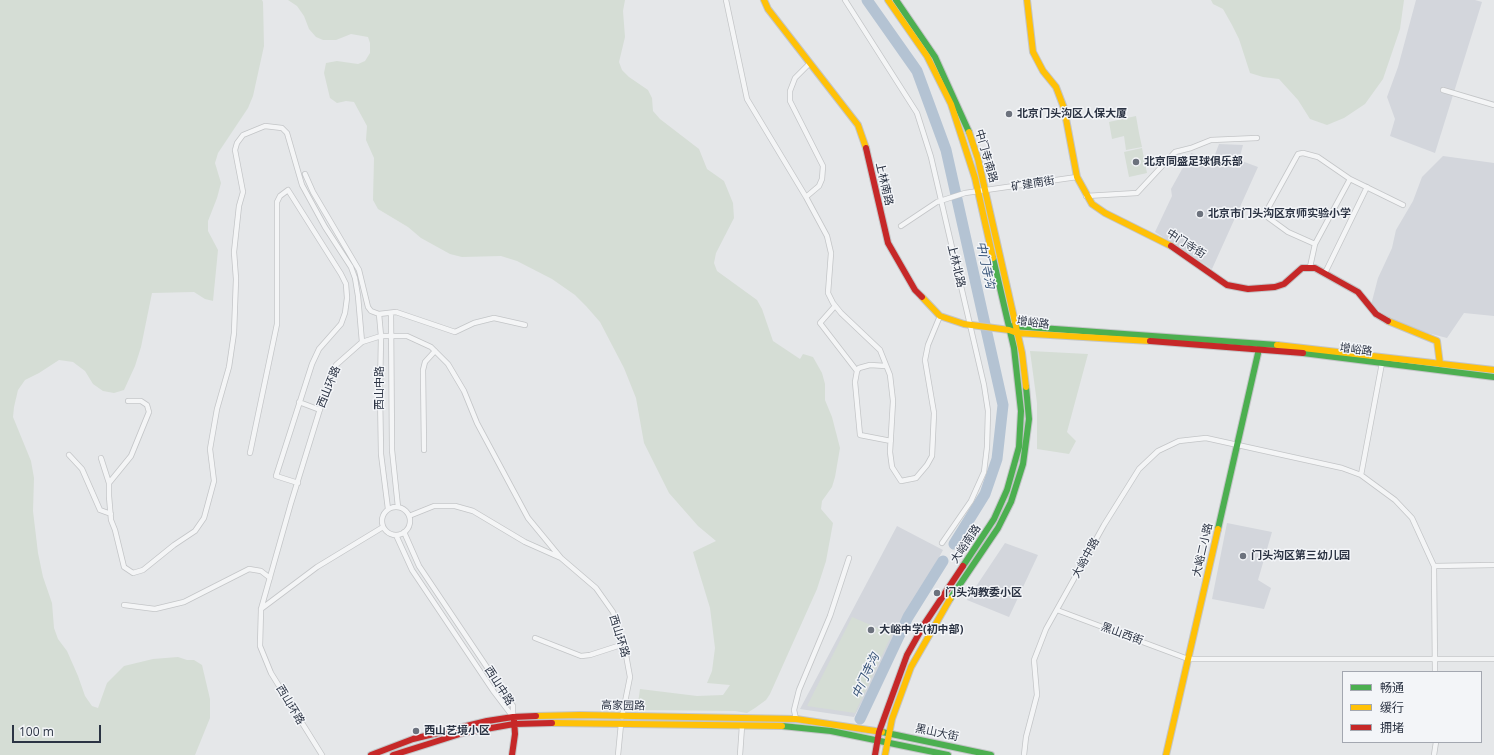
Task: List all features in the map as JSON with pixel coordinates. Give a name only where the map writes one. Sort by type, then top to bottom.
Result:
[{"type":"main road","name":"上林南路","points":[[764,0],[768,9],[858,125],[865,144],[888,243],[915,290],[940,316],[971,326],[1009,330]]},
{"type":"main road","name":"中门寺南路","points":[[888,0],[927,56],[951,104],[964,140],[978,190],[1009,330]]},
{"type":"main road","name":"中门寺南路","points":[[896,0],[935,57],[964,119],[978,159],[1017,333]]},
{"type":"main road","name":"中门寺街","points":[[1027,0],[1033,52],[1043,71],[1056,87],[1064,108],[1077,177],[1086,196],[1092,204],[1105,214],[1164,241],[1227,285],[1248,289],[1275,287],[1284,284],[1302,268],[1310,267]]},
{"type":"main road","points":[[1310,267],[1325,273],[1358,292],[1376,314],[1394,325],[1437,340],[1440,364]]},
{"type":"main road","name":"增峪路","points":[[1494,370],[1260,342],[1015,325],[1009,330],[1017,333],[1259,349],[1494,377]]},
{"type":"main road","name":"大峪南路","points":[[875,755],[879,732],[907,655],[925,623],[994,519],[1007,490],[1019,447],[1021,411],[1014,348],[1009,330]]},
{"type":"main road","name":"大峪南路","points":[[885,755],[900,694],[911,667],[944,608],[998,528],[1011,502],[1023,464],[1028,419],[1026,382],[1017,333]]},
{"type":"main road","name":"大峪二小路","points":[[1166,755],[1259,349]]},
{"type":"main road","points":[[512,755],[514,717]]},
{"type":"main road","name":"高家园路","points":[[371,755],[412,739],[447,730],[514,717],[796,719],[879,732]]},
{"type":"main road","name":"高家园路","points":[[393,755],[450,736],[514,724],[795,726],[877,740]]},
{"type":"main road","name":"黑山大街","points":[[879,732],[991,755]]},
{"type":"main road","name":"黑山大街","points":[[877,740],[948,755]]},
{"type":"street","points":[[726,0],[747,99],[806,197],[827,236],[831,253],[828,293],[835,306],[880,350],[890,375],[893,401],[891,441],[892,467],[895,474],[901,481],[916,478],[927,465],[932,456],[934,413],[926,360],[928,345],[940,316]]},
{"type":"street","name":"上林北路","points":[[845,0],[917,113],[930,157],[984,385],[988,411],[987,447],[984,472],[970,501],[942,543]]},
{"type":"street","points":[[806,197],[819,186],[822,179],[823,166],[790,101],[790,91],[795,78],[810,63]]},
{"type":"street","points":[[1443,90],[1494,105]]},
{"type":"street","points":[[101,458],[109,483],[110,514],[124,567],[133,573],[143,570],[195,532],[204,518],[214,481],[210,449],[217,409],[229,367],[234,332],[236,279],[234,252],[239,206],[243,192],[235,150],[237,143],[243,135],[265,126],[282,128],[287,133],[302,185],[325,227],[351,267],[355,278],[362,342]]},
{"type":"street","points":[[1086,196],[1137,193],[1175,152],[1191,148],[1211,140],[1257,138]]},
{"type":"street","points":[[1315,244],[1288,232],[1266,216],[1266,212],[1298,154],[1303,153],[1318,157],[1350,179],[1403,205]]},
{"type":"street","points":[[305,174],[313,192],[359,270],[368,307],[371,311],[379,314],[396,312],[455,332],[474,323],[494,318],[525,325]]},
{"type":"street","name":"矿建南街","points":[[902,226],[940,201],[965,193],[1077,177]]},
{"type":"street","points":[[1310,267],[1315,244],[1350,179]]},
{"type":"street","points":[[1325,273],[1367,187]]},
{"type":"street","points":[[250,453],[277,324],[276,202],[280,196],[288,190],[344,279],[347,298],[345,313],[341,324],[319,349],[312,364],[276,476],[298,482]]},
{"type":"street","points":[[835,306],[820,323],[857,371],[855,382],[860,435],[891,441]]},
{"type":"street","name":"西山中路","points":[[391,313],[392,450],[398,507]]},
{"type":"street","name":"西山中路","points":[[379,314],[381,336],[381,454],[388,509]]},
{"type":"street","name":"西山环路","points":[[322,755],[271,673],[260,646],[261,609],[320,410],[336,365],[362,342],[381,336],[408,336],[431,347],[448,364],[460,384],[477,423],[528,518],[561,558],[596,588],[613,612],[624,644],[630,677],[622,717]]},
{"type":"street","points":[[424,450],[423,370],[425,362],[435,351]]},
{"type":"street","points":[[1382,363],[1361,474],[1384,490],[1412,518],[1434,566],[1435,671]]},
{"type":"street","points":[[857,371],[870,365],[886,366]]},
{"type":"street","points":[[109,483],[131,456],[149,412],[147,405],[141,401],[128,401]]},
{"type":"street","points":[[299,402],[320,410]]},
{"type":"street","name":"大峪中路","points":[[1024,755],[1026,737],[1037,695],[1034,660],[1046,629],[1104,525],[1139,469],[1158,451],[1179,441],[1206,438],[1361,474]]},
{"type":"street","points":[[69,455],[82,469],[100,510],[110,514]]},
{"type":"street","points":[[409,516],[434,506],[455,506],[473,511],[525,542],[561,558]]},
{"type":"street","points":[[398,507],[404,509],[409,516],[410,524],[404,532],[396,535],[390,533],[383,527],[382,519],[388,509],[398,507]]},
{"type":"street","points":[[261,609],[317,567],[383,527]]},
{"type":"street","name":"西山中路","points":[[404,532],[419,566],[513,706],[514,717]]},
{"type":"street","name":"西山中路","points":[[396,535],[412,570],[494,692],[514,717]]},
{"type":"street","points":[[796,719],[794,710],[799,690],[830,616],[849,558]]},
{"type":"street","points":[[1434,566],[1494,565]]},
{"type":"street","points":[[124,605],[156,609],[184,602],[250,569],[261,571],[270,578]]},
{"type":"street","name":"黑山西街","points":[[1057,610],[1188,659]]},
{"type":"street","points":[[535,638],[580,656],[590,655],[624,644]]},
{"type":"street","points":[[1188,659],[1494,659]]},
{"type":"street","points":[[618,755],[621,724]]},
{"type":"street","points":[[740,755],[742,726]]},
{"type":"street","points":[[1434,755],[1436,743]]},
{"type":"shaded area","points":[[0,0],[262,0],[263,2],[264,46],[253,96],[248,108],[218,153],[215,163],[221,183],[208,221],[208,231],[218,250],[213,301],[205,299],[194,292],[152,293],[141,347],[135,366],[124,390],[114,393],[103,391],[93,384],[85,371],[73,362],[59,360],[25,380],[18,390],[13,417],[31,461],[34,478],[33,511],[38,553],[43,577],[52,603],[54,628],[58,639],[67,651],[85,696],[92,706],[98,708],[107,683],[124,666],[153,659],[178,657],[187,660],[194,660],[202,665],[210,699],[210,718],[195,755],[0,755]]},
{"type":"shaded area","points":[[288,0],[625,0],[623,11],[625,37],[619,62],[622,70],[629,77],[648,90],[652,98],[653,111],[660,119],[699,149],[707,169],[724,181],[733,203],[734,218],[716,253],[714,263],[717,271],[757,300],[762,309],[773,341],[800,359],[803,354],[813,357],[822,373],[825,384],[825,400],[832,417],[840,448],[832,487],[822,501],[821,509],[833,523],[826,561],[817,589],[770,694],[766,700],[755,708],[747,713],[735,711],[637,710],[640,689],[697,696],[723,695],[730,685],[707,683],[712,671],[715,648],[710,608],[693,552],[716,541],[698,526],[669,493],[644,443],[636,398],[624,368],[600,322],[575,295],[552,279],[517,261],[501,256],[462,257],[450,254],[421,238],[408,227],[378,209],[373,200],[374,158],[366,140],[367,126],[354,102],[346,101],[337,103],[330,98],[324,73],[326,63],[337,61],[358,64],[365,61],[370,53],[370,43],[368,37],[351,34],[336,40],[323,40],[316,37],[309,29],[304,16],[297,6]]},
{"type":"shaded area","points":[[1211,0],[1404,0],[1400,29],[1383,79],[1365,104],[1344,118],[1327,125],[1310,119],[1298,100],[1279,79],[1263,77],[1250,73],[1239,39],[1232,25],[1223,9],[1213,4]]},
{"type":"shaded area","points":[[1416,0],[1475,0],[1482,2],[1435,153],[1390,136],[1395,119],[1387,97],[1398,67]]},
{"type":"shaded area","points":[[1136,116],[1142,147],[1126,150],[1124,136],[1112,139],[1109,122]]},
{"type":"shaded area","name":"北京市门头沟区京师实验小学","points":[[1219,144],[1243,145],[1239,160],[1258,167],[1212,269],[1155,232],[1172,196],[1171,189],[1191,153],[1213,160]]},
{"type":"shaded area","name":"北京同盛足球俱乐部","points":[[1142,148],[1147,173],[1129,177],[1124,152]]},
{"type":"shaded area","points":[[1443,156],[1494,163],[1494,316],[1464,313],[1447,338],[1420,331],[1391,319],[1371,305],[1378,278],[1392,248],[1396,230],[1413,201],[1422,177]]},
{"type":"shaded area","points":[[1030,351],[1088,354],[1067,432],[1076,441],[1069,454],[1037,449],[1037,403]]},
{"type":"shaded area","name":"门头沟区第三幼儿园","points":[[1227,523],[1272,532],[1258,580],[1271,588],[1264,609],[1212,599]]},
{"type":"shaded area","name":"大峪中学(初中部)","points":[[897,526],[943,550],[854,717],[800,709]]},
{"type":"shaded area","points":[[1005,543],[1038,555],[1009,617],[967,600]]},
{"type":"shaded area","points":[[852,617],[892,634],[855,713],[807,706]]},
{"type":"waterway","name":"中门寺沟","points":[[867,0],[917,71],[946,150],[1003,405],[997,459],[985,494],[954,544]]},
{"type":"waterway","name":"中门寺沟","points":[[860,719],[908,617],[943,561]]},
{"type":"traffic: fast","points":[[896,0],[935,57],[969,132]]},
{"type":"traffic: fast","points":[[963,566],[994,519],[1007,490],[1019,447],[1021,411],[1014,348],[993,258]]},
{"type":"traffic: fast","points":[[1013,326],[1277,345]]},
{"type":"traffic: fast","points":[[1218,529],[1259,349]]},
{"type":"traffic: fast","points":[[1303,353],[1494,377]]},
{"type":"traffic: fast","points":[[950,599],[998,528],[1011,502],[1023,464],[1029,419],[1026,387]]},
{"type":"traffic: fast","points":[[782,726],[831,731],[948,755]]},
{"type":"traffic: fast","points":[[882,732],[991,755]]},
{"type":"traffic: slow","points":[[764,0],[768,9],[858,125],[866,148]]},
{"type":"traffic: slow","points":[[888,0],[927,56],[951,104],[975,178],[993,258]]},
{"type":"traffic: slow","points":[[1027,0],[1033,52],[1043,71],[1056,87],[1064,108],[1077,177],[1092,204],[1105,213],[1171,246]]},
{"type":"traffic: slow","points":[[969,132],[978,159],[1022,353],[1026,387]]},
{"type":"traffic: slow","points":[[922,297],[940,316],[964,324],[1009,330],[1017,333],[1150,341]]},
{"type":"traffic: slow","points":[[1388,321],[1437,341],[1440,364]]},
{"type":"traffic: slow","points":[[1277,345],[1494,370]]},
{"type":"traffic: slow","points":[[1166,755],[1218,529]]},
{"type":"traffic: slow","points":[[885,755],[892,719],[911,667],[950,599]]},
{"type":"traffic: slow","points":[[536,716],[580,715],[796,719],[882,732]]},
{"type":"traffic: slow","points":[[552,723],[782,726]]},
{"type":"traffic: jam","points":[[866,148],[888,243],[915,290],[922,297]]},
{"type":"traffic: jam","points":[[1171,246],[1227,285],[1248,289],[1275,287],[1284,284],[1302,268],[1315,268],[1358,292],[1376,314],[1388,321]]},
{"type":"traffic: jam","points":[[1150,341],[1303,353]]},
{"type":"traffic: jam","points":[[875,755],[879,732],[907,655],[925,623],[963,566]]},
{"type":"traffic: jam","points":[[371,755],[413,739],[487,721],[513,717],[536,716]]},
{"type":"traffic: jam","points":[[512,755],[515,734],[514,720]]},
{"type":"traffic: jam","points":[[393,755],[463,733],[514,724],[552,723]]},
{"type":"place","name":"北京门头沟区人保大厦","points":[[1009,114]]},
{"type":"place","name":"北京同盛足球俱乐部","points":[[1136,162]]},
{"type":"place","name":"北京市门头沟区京师实验小学","points":[[1200,214]]},
{"type":"place","name":"门头沟区第三幼儿园","points":[[1243,556]]},
{"type":"place","name":"门头沟教委小区","points":[[937,593]]},
{"type":"place","name":"大峪中学(初中部)","points":[[871,630]]},
{"type":"place","name":"西山艺境小区","points":[[416,731]]}]
